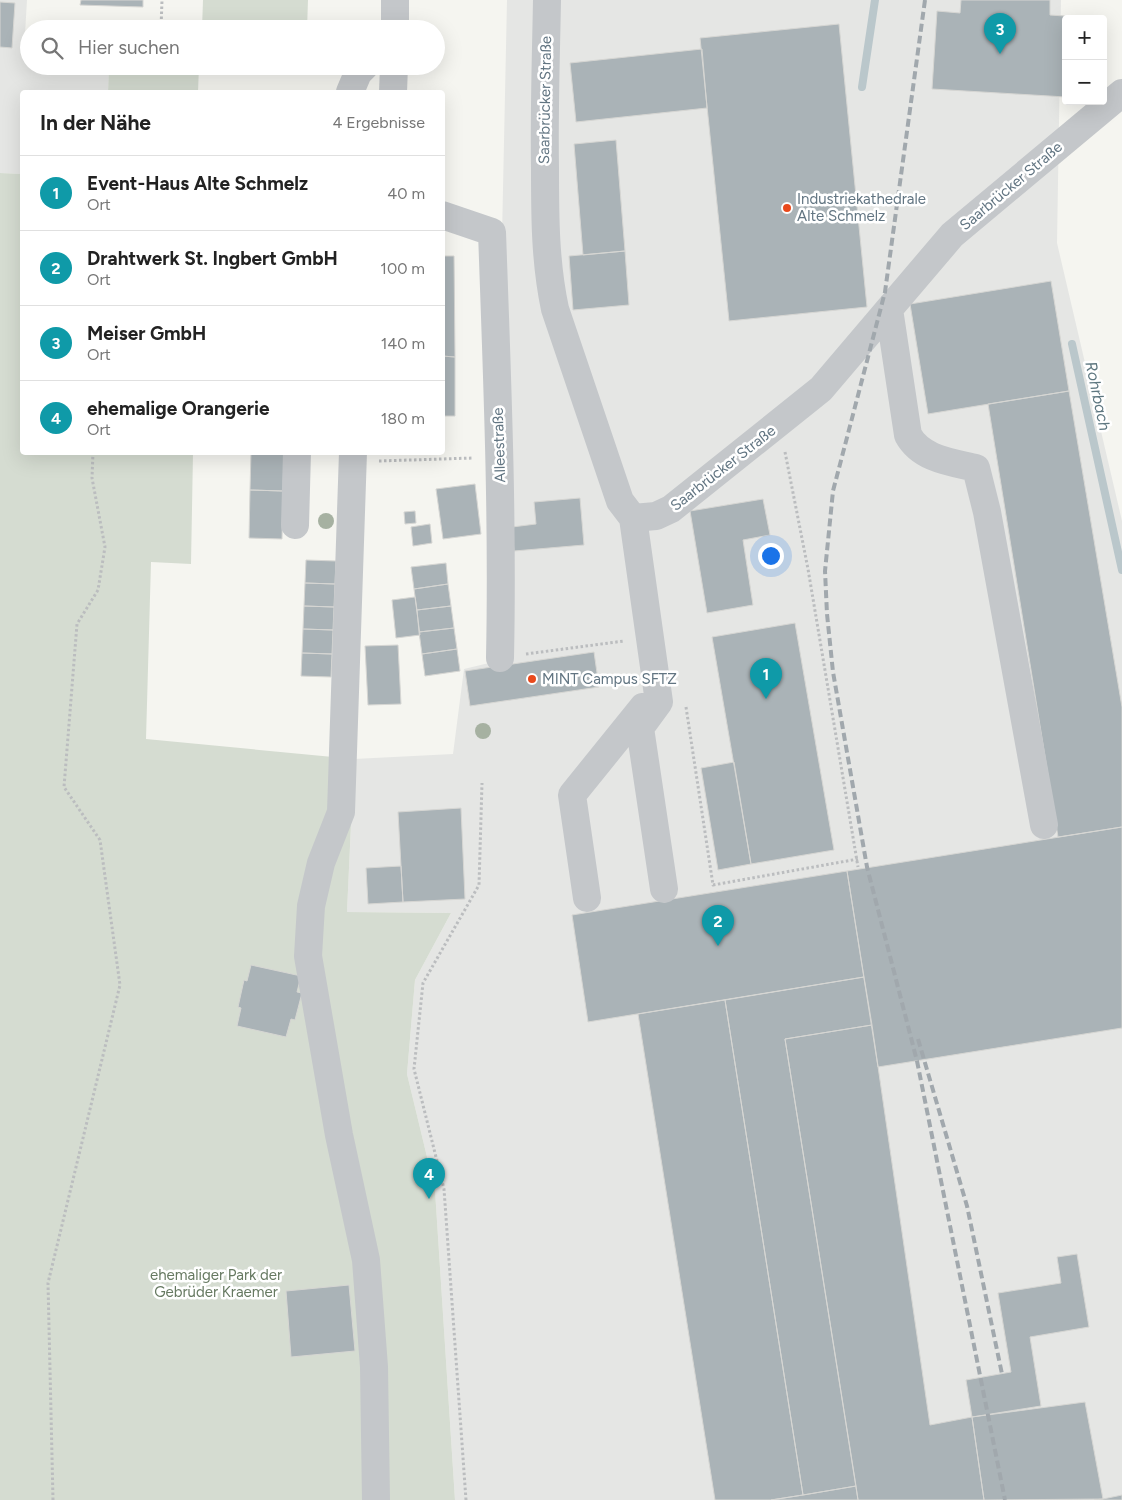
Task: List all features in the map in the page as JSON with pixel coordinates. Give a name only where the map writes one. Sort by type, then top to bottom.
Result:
[{"type":"street","points":[[395,0],[395,20]]},
{"type":"street","name":"Saarbrücker Straße","points":[[547,0],[544,107],[545,244],[548,277],[555,309],[620,501],[633,518],[656,516],[671,509],[780,424],[821,389],[952,235],[1122,93]]},
{"type":"street","points":[[351,90],[357,75]]},
{"type":"street","points":[[393,90],[394,75]]},
{"type":"street","name":"Alleestraße","points":[[445,216],[492,232],[500,456],[502,563],[500,658]]},
{"type":"street","points":[[889,310],[908,436],[914,446],[924,453],[976,468],[988,512],[1044,825]]},
{"type":"street","points":[[295,525],[297,455]]},
{"type":"street","points":[[353,455],[341,812],[320,863],[312,906],[308,956],[339,1135],[366,1260],[374,1367],[376,1500]]},
{"type":"street","points":[[633,518],[660,702],[640,728],[664,889]]},
{"type":"street","points":[[587,898],[572,796],[643,706]]},
{"type":"path","points":[[162,0],[162,20]]},
{"type":"path","points":[[780,424],[808,569],[858,867]]},
{"type":"path","points":[[53,1500],[48,1284],[120,985],[100,840],[64,787],[77,624],[98,590],[105,547],[92,478],[94,455]]},
{"type":"path","points":[[396,460],[500,456]]},
{"type":"path","points":[[500,658],[650,638]]},
{"type":"path","points":[[684,701],[713,885],[858,860]]},
{"type":"path","points":[[466,1500],[444,1189],[414,1069],[423,984],[479,885],[482,783]]},
{"type":"shaded area","points":[[0,0],[27,0],[26,20],[20,20],[20,75],[109,75],[108,90],[20,90],[20,174],[0,173]]},
{"type":"shaded area","points":[[507,0],[1061,0],[1057,243],[1122,521],[1122,1500],[455,1500],[435,1190],[407,1074],[415,980],[451,913],[347,912],[354,759],[453,754],[464,669],[493,662]]},
{"type":"green space","points":[[203,0],[308,0],[307,20],[202,20]]},
{"type":"green space","points":[[109,75],[199,75],[198,90],[108,90]]},
{"type":"green space","name":"ehemaliger Park der Gebrüder Kraemer","points":[[0,173],[20,174],[20,455],[193,455],[191,564],[151,562],[146,739],[354,759],[347,912],[451,913],[415,980],[407,1074],[435,1190],[455,1500],[0,1500]]},
{"type":"building","points":[[81,0],[143,0],[143,7],[80,5]]},
{"type":"building","points":[[961,0],[1050,0],[1050,15],[1062,16],[1062,97],[932,89],[937,11],[960,13]]},
{"type":"building","points":[[0,2],[15,3],[12,48],[0,47]]},
{"type":"building","name":"Industriekathedrale Alte Schmelz","points":[[839,24],[867,307],[729,321],[700,38]]},
{"type":"building","points":[[702,49],[707,108],[576,122],[570,63]]},
{"type":"building","points":[[616,140],[625,251],[583,255],[574,144]]},
{"type":"building","points":[[625,251],[629,305],[573,310],[569,256]]},
{"type":"building","points":[[445,256],[454,256],[455,357],[445,356]]},
{"type":"building","points":[[1051,281],[1069,391],[928,414],[910,304]]},
{"type":"building","points":[[445,356],[455,357],[455,416],[445,416]]},
{"type":"building","points":[[1069,391],[1122,707],[1122,827],[1058,837],[988,404]]},
{"type":"building","points":[[251,455],[284,455],[283,491],[250,490]]},
{"type":"building","points":[[475,484],[481,534],[443,539],[436,489]]},
{"type":"building","points":[[250,490],[283,491],[282,539],[249,538]]},
{"type":"building","points":[[580,498],[584,545],[514,551],[512,527],[536,524],[534,502]]},
{"type":"building","points":[[763,499],[770,535],[743,540],[753,605],[707,613],[690,511]]},
{"type":"building","points":[[415,511],[416,523],[405,524],[404,512]]},
{"type":"building","points":[[430,524],[432,543],[413,546],[411,527]]},
{"type":"building","points":[[306,560],[336,561],[335,584],[305,583]]},
{"type":"building","points":[[446,563],[448,584],[414,589],[411,567]]},
{"type":"building","points":[[305,583],[335,584],[334,607],[304,606]]},
{"type":"building","points":[[448,584],[451,606],[417,610],[414,589]]},
{"type":"building","points":[[415,597],[420,635],[396,638],[392,600]]},
{"type":"building","points":[[304,606],[334,607],[333,630],[303,629]]},
{"type":"building","points":[[451,606],[454,628],[419,632],[417,610]]},
{"type":"building","points":[[795,623],[834,850],[751,864],[712,637]]},
{"type":"building","points":[[454,628],[457,649],[422,654],[419,632]]},
{"type":"building","points":[[303,629],[333,630],[332,654],[302,653]]},
{"type":"building","points":[[398,645],[401,704],[368,705],[365,646]]},
{"type":"building","points":[[457,649],[460,671],[425,676],[422,654]]},
{"type":"building","name":"MINT Campus SFTZ","points":[[594,652],[599,687],[470,706],[465,671]]},
{"type":"building","points":[[302,653],[332,654],[331,677],[301,676]]},
{"type":"building","points":[[734,762],[751,864],[718,870],[701,768]]},
{"type":"building","points":[[461,808],[465,899],[403,902],[398,812]]},
{"type":"building","points":[[1122,827],[1122,1028],[878,1067],[847,871]]},
{"type":"building","points":[[401,866],[403,902],[368,904],[366,868]]},
{"type":"building","points":[[847,871],[864,977],[588,1022],[572,915]]},
{"type":"building","points":[[251,965],[301,976],[297,992],[302,993],[295,1020],[291,1019],[286,1037],[237,1026],[241,1008],[238,1007],[244,980],[247,981]]},
{"type":"building","points":[[864,977],[872,1025],[785,1039],[856,1486],[803,1495],[725,1000]]},
{"type":"building","points":[[725,1000],[803,1495],[771,1500],[715,1500],[638,1014]]},
{"type":"building","points":[[872,1025],[930,1425],[972,1417],[984,1500],[858,1500],[785,1039]]},
{"type":"building","points":[[1077,1254],[1089,1327],[1030,1337],[1041,1406],[972,1417],[966,1380],[1011,1372],[998,1293],[1061,1283],[1057,1257]]},
{"type":"building","points":[[349,1285],[355,1351],[291,1357],[286,1291]]},
{"type":"building","points":[[1085,1402],[1103,1499],[984,1500],[972,1417]]},
{"type":"building","points":[[856,1486],[858,1500],[771,1500],[803,1495]]},
{"type":"building","points":[[1122,1495],[1122,1500],[1094,1500],[1103,1499]]},
{"type":"waterway","name":"Rohrbach","points":[[862,87],[875,0]]},
{"type":"waterway","name":"Rohrbach","points":[[1072,344],[1122,570]]},
{"type":"railway","points":[[925,0],[885,292],[833,491],[825,571],[827,614],[833,672],[867,867],[917,1061],[1005,1500]]},
{"type":"railway","points":[[918,1039],[967,1206],[1002,1374]]},
{"type":"place","name":"Meiser GmbH","points":[[1000,54]]},
{"type":"place","name":"Industriekathedrale Alte Schmelz","points":[[787,208]]},
{"type":"place","name":"MINT Campus SFTZ","points":[[532,679]]},
{"type":"place","name":"Event-Haus Alte Schmelz","points":[[766,699]]},
{"type":"place","name":"Drahtwerk St. Ingbert GmbH","points":[[718,946]]},
{"type":"place","name":"ehemalige Orangerie","points":[[429,1199]]}]
